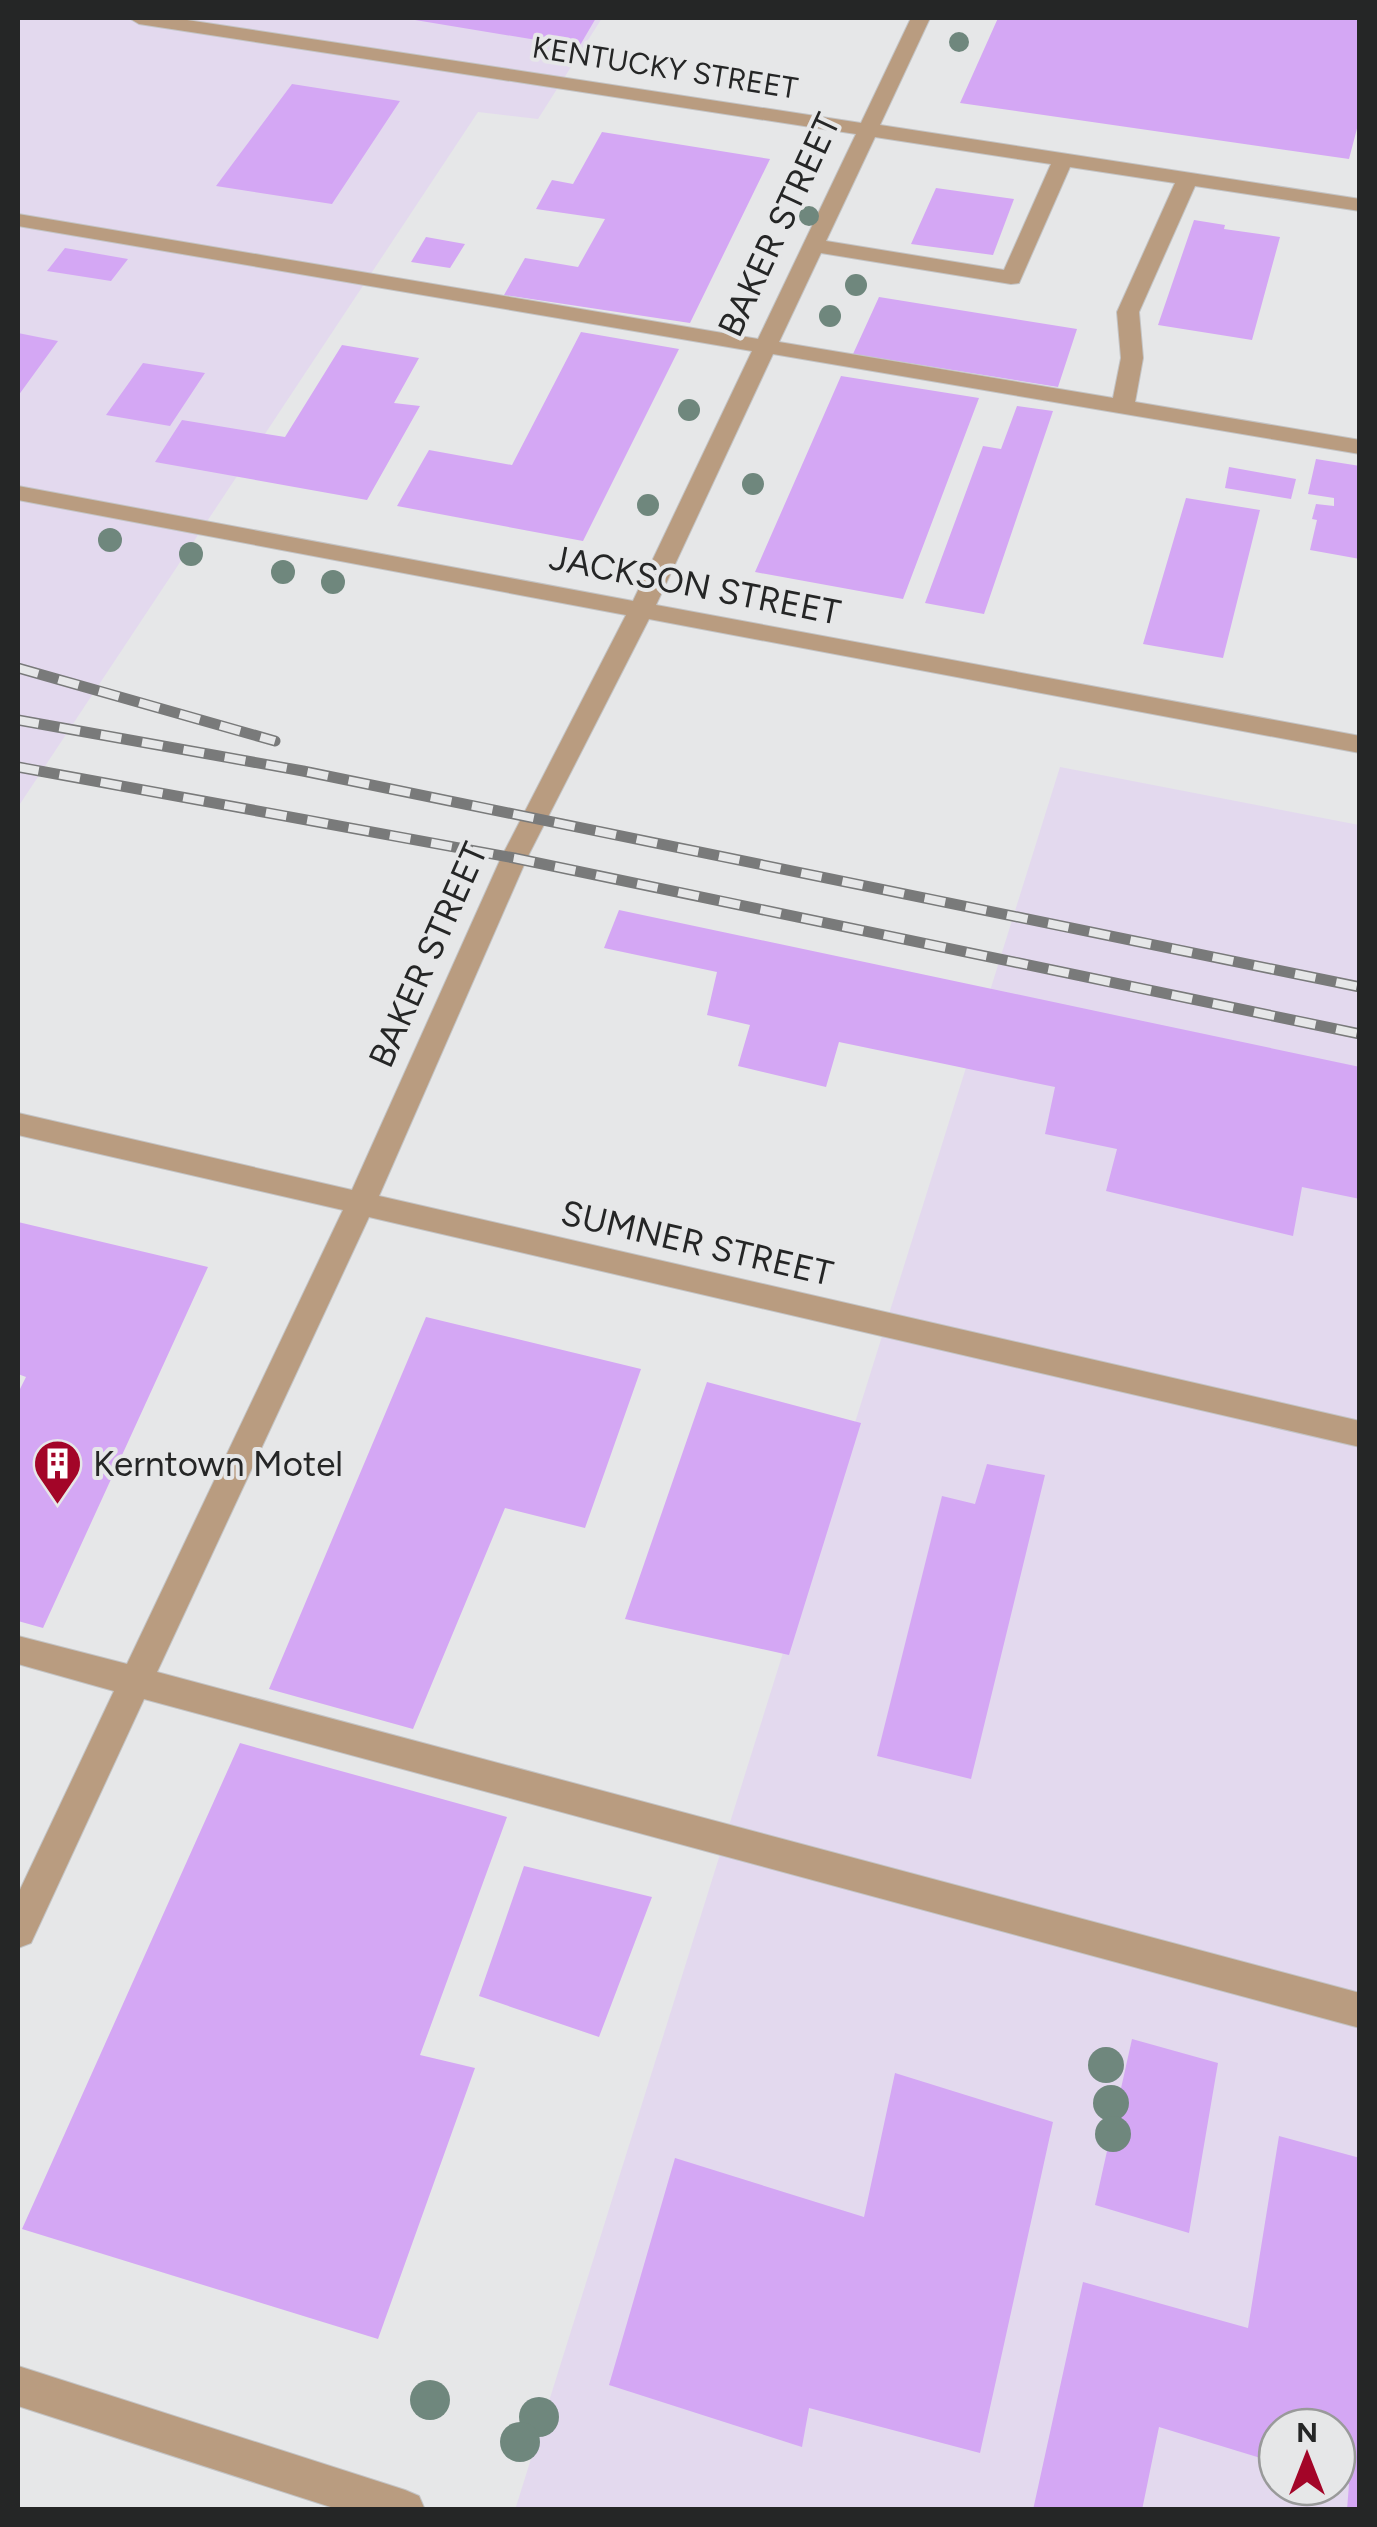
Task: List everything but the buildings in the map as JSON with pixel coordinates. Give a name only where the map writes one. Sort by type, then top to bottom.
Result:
[{"type":"street","name":"KENTUCKY STREET","points":[[139,18],[1360,205]]},
{"type":"street","name":"BAKER STREET","points":[[18,1931],[361,1203],[514,858],[642,610],[922,18]]},
{"type":"street","points":[[814,245],[1012,278],[1064,160]]},
{"type":"street","points":[[1123,407],[1132,358],[1128,312],[1188,178]]},
{"type":"street","points":[[18,220],[1360,447]]},
{"type":"street","name":"JACKSON STREET","points":[[18,493],[1360,746]]},
{"type":"street","name":"SUMNER STREET","points":[[18,1124],[1360,1434]]},
{"type":"street","points":[[18,1650],[1360,2010]]},
{"type":"street","points":[[18,2386],[405,2510]]},
{"type":"shaded area","points":[[18,18],[602,18],[538,119],[478,112],[18,807]]},
{"type":"shaded area","points":[[1060,767],[1359,825],[1359,2509],[515,2510]]},
{"type":"railway","points":[[18,668],[275,741]]},
{"type":"railway","points":[[18,720],[303,771],[1360,987]]},
{"type":"railway","points":[[18,767],[514,858],[1360,1034]]},
{"type":"place","name":"Kerntown Motel","points":[[58,1506]]}]
